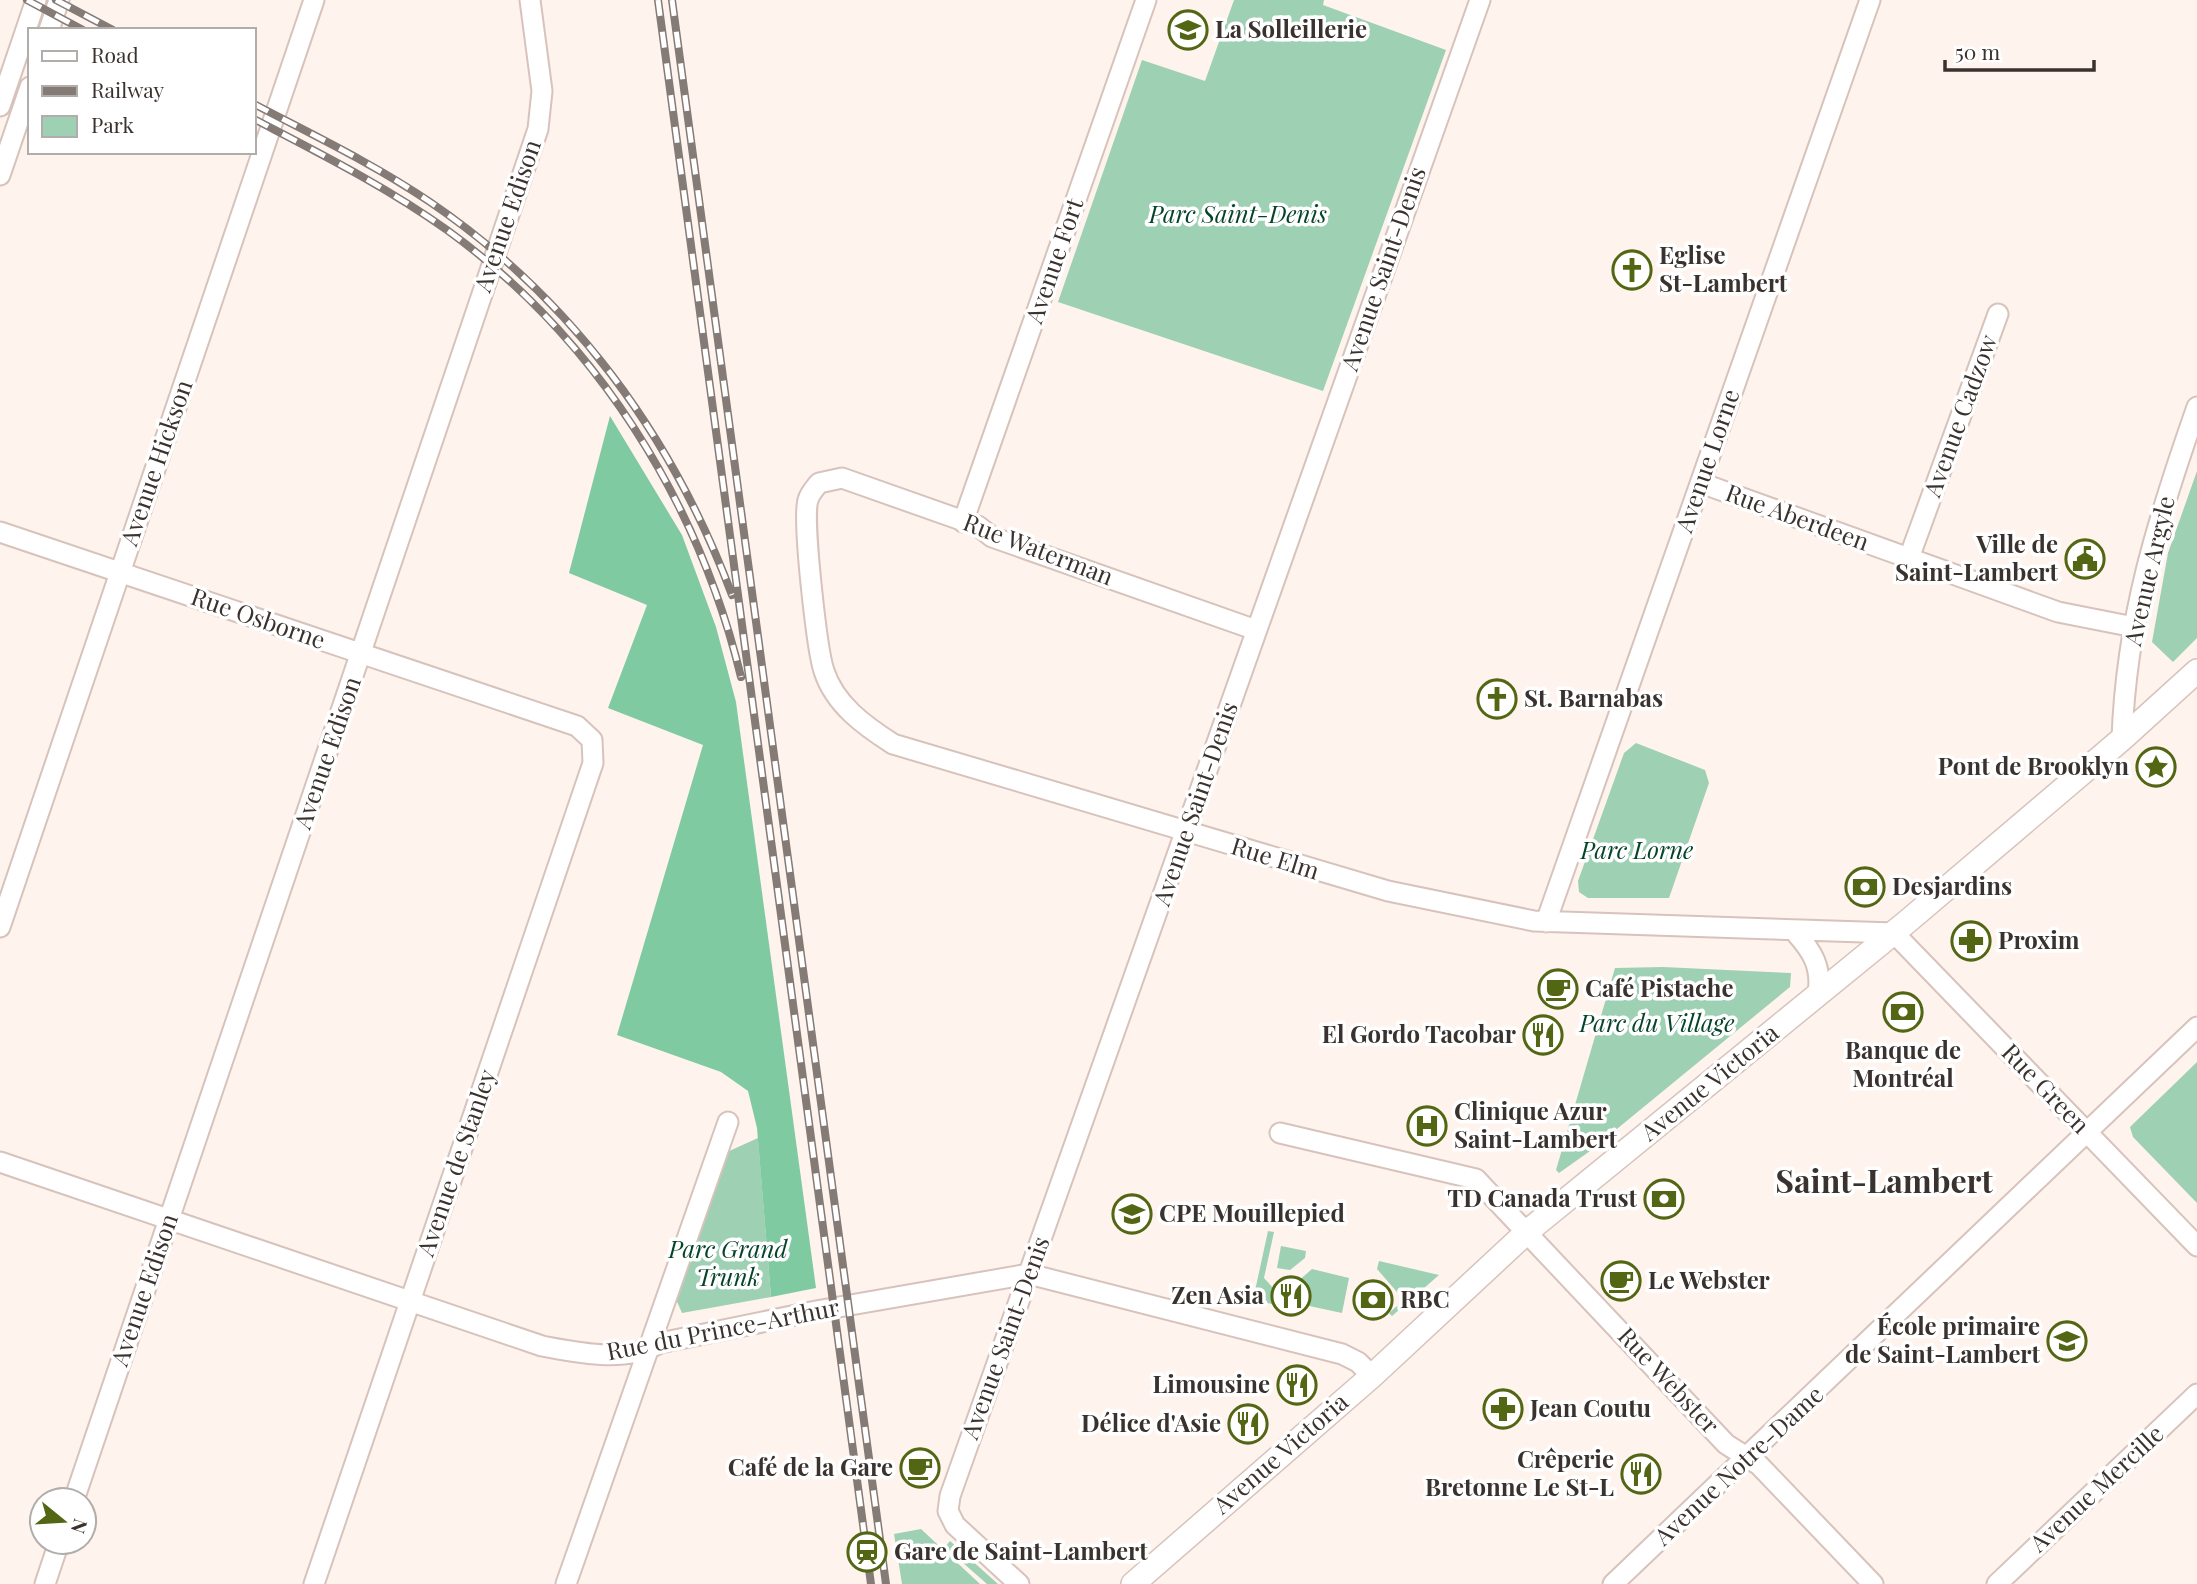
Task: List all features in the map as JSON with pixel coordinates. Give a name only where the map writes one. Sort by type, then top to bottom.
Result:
[{"type":"street","points":[[0,106],[36,0]]},
{"type":"street","points":[[50,28],[59,0]]},
{"type":"street","name":"Avenue Hickson","points":[[0,927],[314,0]]},
{"type":"street","name":"Avenue Edison","points":[[79,1486],[541,118],[542,91],[530,0]]},
{"type":"street","name":"Avenue Fort","points":[[963,522],[1146,0]]},
{"type":"street","name":"Avenue Saint-Denis","points":[[1019,1584],[961,1532],[948,1511],[954,1485],[1480,0]]},
{"type":"street","name":"Avenue Lorne","points":[[1546,922],[1870,0]]},
{"type":"street","points":[[0,175],[28,93]]},
{"type":"street","name":"Avenue Cadzow","points":[[1909,558],[1998,314]]},
{"type":"street","name":"Avenue Argyle","points":[[2122,739],[2134,627],[2150,545],[2197,407]]},
{"type":"street","name":"Rue Waterman","points":[[819,482],[842,478],[978,526],[992,537],[1256,630]]},
{"type":"street","name":"Rue Elm","points":[[819,482],[807,501],[806,522],[815,615],[824,672],[845,707],[868,728],[893,744],[1388,891],[1546,922],[1795,932],[1894,933]]},
{"type":"street","name":"Rue Aberdeen","points":[[1701,483],[2063,613],[2134,627]]},
{"type":"street","name":"Rue Osborne","points":[[0,532],[577,726],[592,740]]},
{"type":"street","name":"Avenue Victoria","points":[[1133,1584],[1372,1376],[1528,1231],[1894,933],[2122,739],[2197,671]]},
{"type":"street","name":"Avenue de Stanley","points":[[314,1584],[593,763],[592,740]]},
{"type":"street","points":[[1795,932],[1812,951],[1817,963],[1821,978],[1818,995]]},
{"type":"street","name":"Rue Green","points":[[1894,933],[2197,1246]]},
{"type":"street","name":"Avenue Notre-Dame","points":[[1613,1584],[2197,1027]]},
{"type":"street","points":[[566,1584],[728,1122]]},
{"type":"street","name":"Rue Webster","points":[[1280,1133],[1476,1179],[1528,1231],[1726,1444],[1759,1465],[1873,1584]]},
{"type":"street","name":"Rue du Prince-Arthur","points":[[0,1162],[542,1346],[597,1356],[648,1350],[660,1343],[816,1311],[1029,1274],[1342,1354],[1358,1362],[1372,1376]]},
{"type":"street","name":"Avenue Mercille","points":[[1997,1584],[2197,1394]]},
{"type":"street","points":[[45,1584],[54,1556]]},
{"type":"green space","name":"Parc Saint-Denis","points":[[1234,0],[1324,0],[1323,5],[1446,50],[1323,391],[1058,302],[1142,60],[1205,81]]},
{"type":"green space","points":[[610,416],[682,535],[716,627],[736,702],[816,1288],[771,1297],[757,1128],[748,1091],[721,1072],[617,1035],[703,745],[608,708],[647,605],[569,573]]},
{"type":"green space","points":[[2197,471],[2197,638],[2173,662],[2152,642],[2168,553]]},
{"type":"green space","name":"Parc Lorne","points":[[1636,743],[1705,770],[1709,783],[1669,898],[1588,898],[1579,892],[1578,881],[1624,753]]},
{"type":"green space","name":"Parc du Village","points":[[1663,967],[1791,973],[1790,987],[1590,1151],[1559,1173],[1556,1170],[1615,968]]},
{"type":"green space","points":[[2197,1062],[2197,1203],[2133,1137],[2130,1127]]},
{"type":"green space","name":"Parc Grand Trunk","points":[[758,1138],[771,1297],[682,1313],[675,1297],[727,1152]]},
{"type":"green space","points":[[1268,1231],[1274,1232],[1264,1278],[1283,1299],[1281,1306],[1253,1300]]},
{"type":"green space","points":[[1281,1246],[1306,1251],[1305,1258],[1290,1270],[1277,1268]]},
{"type":"green space","points":[[1379,1261],[1439,1275],[1392,1316],[1389,1313],[1404,1300],[1377,1269]]},
{"type":"green space","points":[[1312,1269],[1349,1278],[1342,1313],[1300,1304],[1288,1290]]},
{"type":"green space","points":[[921,1529],[980,1584],[902,1584],[894,1534]]},
{"type":"green space","points":[[950,1541],[998,1584],[987,1584],[945,1547]]},
{"type":"railway","points":[[27,0],[79,28]]},
{"type":"railway","points":[[56,0],[109,28]]},
{"type":"railway","points":[[658,0],[871,1584]]},
{"type":"railway","points":[[672,0],[886,1584]]},
{"type":"railway","points":[[256,105],[343,150],[430,202],[481,240],[528,281],[572,326],[611,374],[647,426],[708,536],[732,595]]},
{"type":"railway","points":[[256,120],[352,171],[424,214],[501,273],[550,321],[594,372],[634,428],[668,486],[698,548],[722,611],[741,677]]},
{"type":"place","name":"La Solleillerie","points":[[1188,30]]},
{"type":"place","name":"Eglise St-Lambert","points":[[1632,270]]},
{"type":"place","name":"Ville de Saint-Lambert","points":[[2085,559]]},
{"type":"place","name":"St. Barnabas","points":[[1497,699]]},
{"type":"place","name":"Pont de Brooklyn","points":[[2156,767]]},
{"type":"place","name":"Desjardins","points":[[1865,887]]},
{"type":"place","name":"Proxim","points":[[1971,941]]},
{"type":"place","name":"Café Pistache","points":[[1558,989]]},
{"type":"place","name":"Banque de Montréal","points":[[1903,1012]]},
{"type":"place","name":"El Gordo Tacobar","points":[[1543,1035]]},
{"type":"place","name":"Clinique Azur Saint-Lambert","points":[[1427,1126]]},
{"type":"place","name":"TD Canada Trust","points":[[1664,1199]]},
{"type":"place","name":"CPE Mouillepied","points":[[1132,1214]]},
{"type":"place","name":"Le Webster","points":[[1621,1281]]},
{"type":"place","name":"Zen Asia","points":[[1291,1296]]},
{"type":"place","name":"RBC","points":[[1373,1300]]},
{"type":"place","name":"École primaire de Saint-Lambert","points":[[2067,1341]]},
{"type":"place","name":"Limousine","points":[[1297,1385]]},
{"type":"place","name":"Jean Coutu","points":[[1503,1409]]},
{"type":"place","name":"Délice d'Asie","points":[[1248,1424]]},
{"type":"place","name":"Café de la Gare","points":[[920,1468]]},
{"type":"place","name":"Crêperie Bretonne Le St-L","points":[[1641,1474]]},
{"type":"place","name":"Gare de Saint-Lambert","points":[[867,1552]]},
{"type":"district","name":"Saint-Lambert","points":[[1884,1182]]}]
